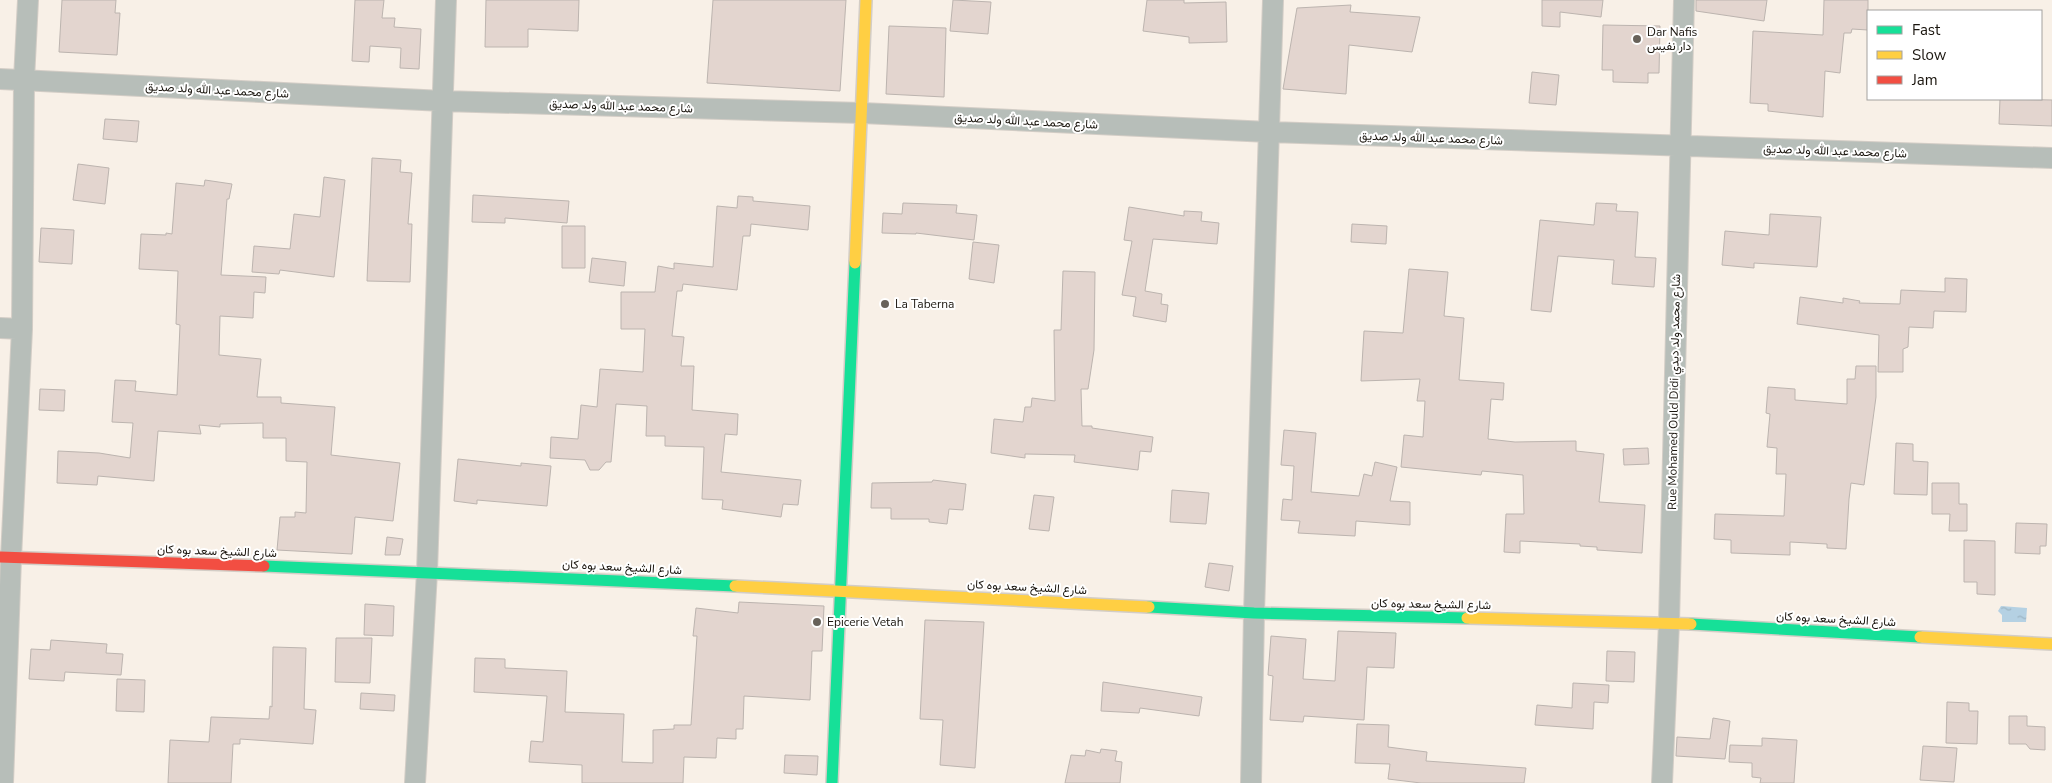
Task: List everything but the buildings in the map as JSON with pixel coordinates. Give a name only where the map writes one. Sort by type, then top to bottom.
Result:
[{"type":"street","points":[[3,783],[5,557],[22,329],[24,80],[28,0]]},
{"type":"street","points":[[415,783],[427,572],[446,0]]},
{"type":"street","points":[[832,783],[842,591],[866,0]]},
{"type":"street","points":[[1251,783],[1254,613],[1273,0]]},
{"type":"street","name":"Rue Mohamed Ould Didi شارع محمد ولد ديدي","points":[[1662,783],[1670,623],[1679,146],[1684,0]]},
{"type":"street","name":"شارع محمد عبد الله ولد صديق","points":[[0,79],[443,101],[862,113],[1268,132],[2052,158]]},
{"type":"street","points":[[0,328],[22,329]]},
{"type":"street","name":"شارع الشيخ سعد بوه كان","points":[[5,557],[427,572],[842,591],[1254,613],[1670,623],[2052,644]]},
{"type":"water","points":[[2001,606],[2027,608],[2026,622],[2002,622],[2002,615],[1998,611]]},
{"type":"traffic: fast","points":[[832,783],[855,263]]},
{"type":"traffic: fast","points":[[264,566],[735,586]]},
{"type":"traffic: fast","points":[[1149,607],[1254,613],[1467,618]]},
{"type":"traffic: fast","points":[[1691,624],[1920,637]]},
{"type":"traffic: slow","points":[[855,263],[866,0]]},
{"type":"traffic: slow","points":[[735,586],[1149,607]]},
{"type":"traffic: slow","points":[[1467,618],[1691,624]]},
{"type":"traffic: slow","points":[[1920,637],[2052,644]]},
{"type":"traffic: jam","points":[[0,557],[264,566]]},
{"type":"place","name":"Dar Nafis دار نفيس","points":[[1637,39]]},
{"type":"place","name":"La Taberna","points":[[885,304]]},
{"type":"place","name":"Epicerie Vetah","points":[[817,622]]}]
